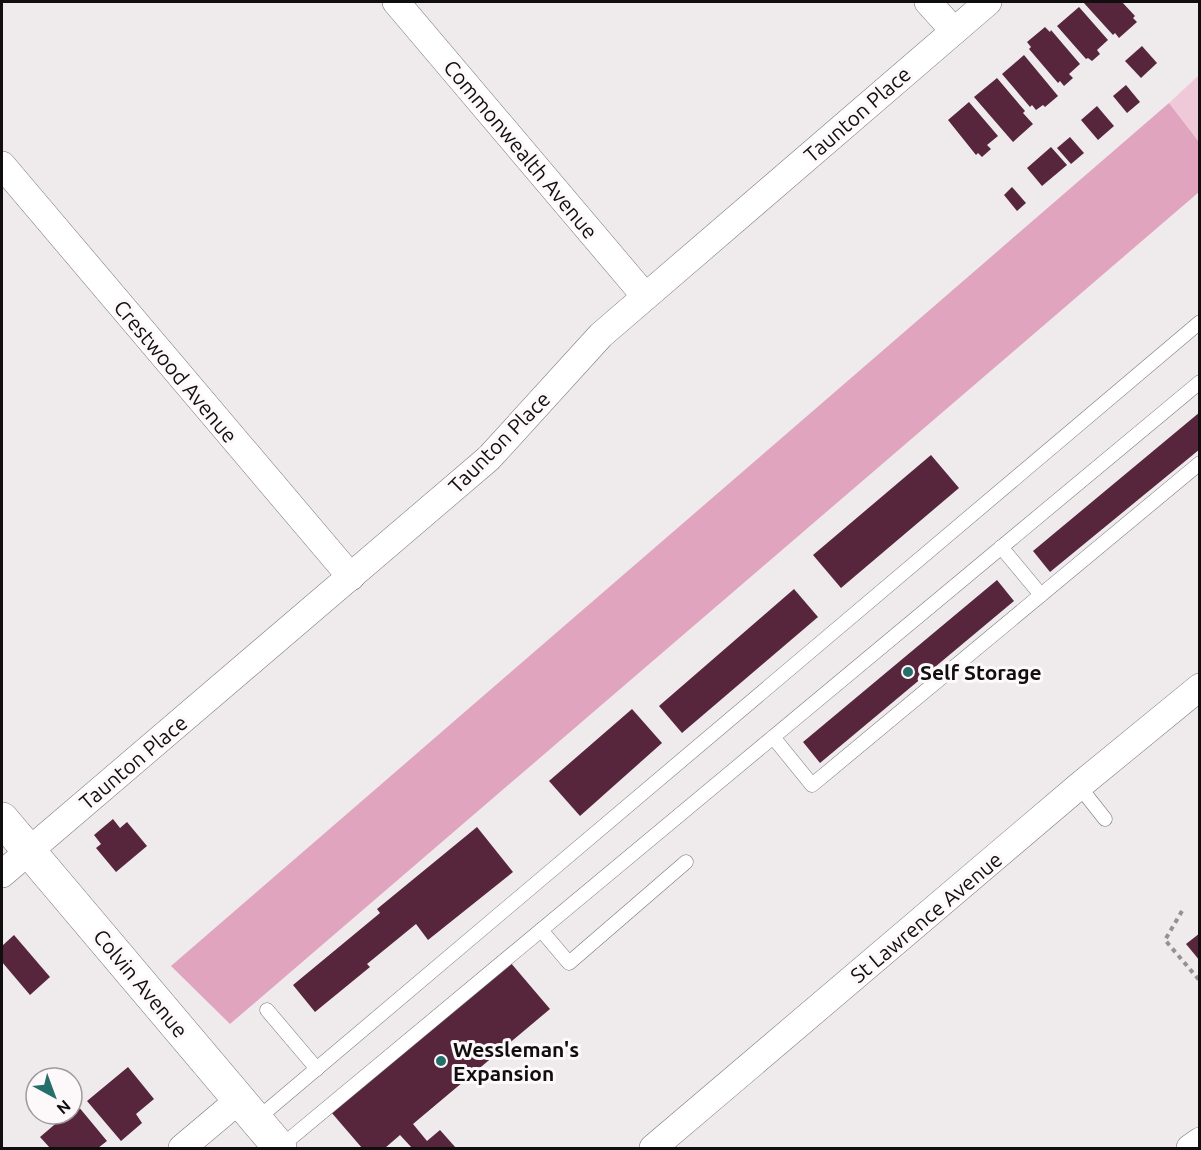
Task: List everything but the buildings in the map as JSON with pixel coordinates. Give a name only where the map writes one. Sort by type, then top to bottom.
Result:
[{"type":"street","name":"Commonwealth Avenue","points":[[396,2],[645,296]]},
{"type":"street","points":[[928,2],[954,32]]},
{"type":"street","name":"Taunton Place","points":[[2,874],[489,458],[601,335],[988,2]]},
{"type":"street","name":"Crestwood Avenue","points":[[2,165],[351,577]]},
{"type":"street","name":"St Lawrence Avenue","points":[[653,1149],[1079,786],[1200,687]]},
{"type":"street","name":"Colvin Avenue","points":[[2,819],[279,1148]]},
{"type":"street","points":[[182,1149],[248,1110]]},
{"type":"street","points":[[1190,1149],[1200,1141]]},
{"type":"lane","points":[[248,1110],[317,1069],[1200,322]]},
{"type":"lane","points":[[279,1148],[1200,382]]},
{"type":"lane","points":[[773,737],[812,784],[1200,463]]},
{"type":"lane","points":[[1001,547],[1041,595]]},
{"type":"lane","points":[[1079,786],[1106,819]]},
{"type":"lane","points":[[541,930],[569,963],[686,862]]},
{"type":"lane","points":[[267,1010],[317,1069]]},
{"type":"path","points":[[1182,911],[1165,940],[1200,981]]},
{"type":"shaded area","points":[[1199,75],[1199,142],[1169,103]]},
{"type":"shaded area","points":[[1169,103],[1199,142],[1199,192],[230,1024],[171,966]]},
{"type":"place","name":"Self Storage","points":[[908,672]]},
{"type":"place","name":"Wessleman's Expansion","points":[[441,1061]]}]
